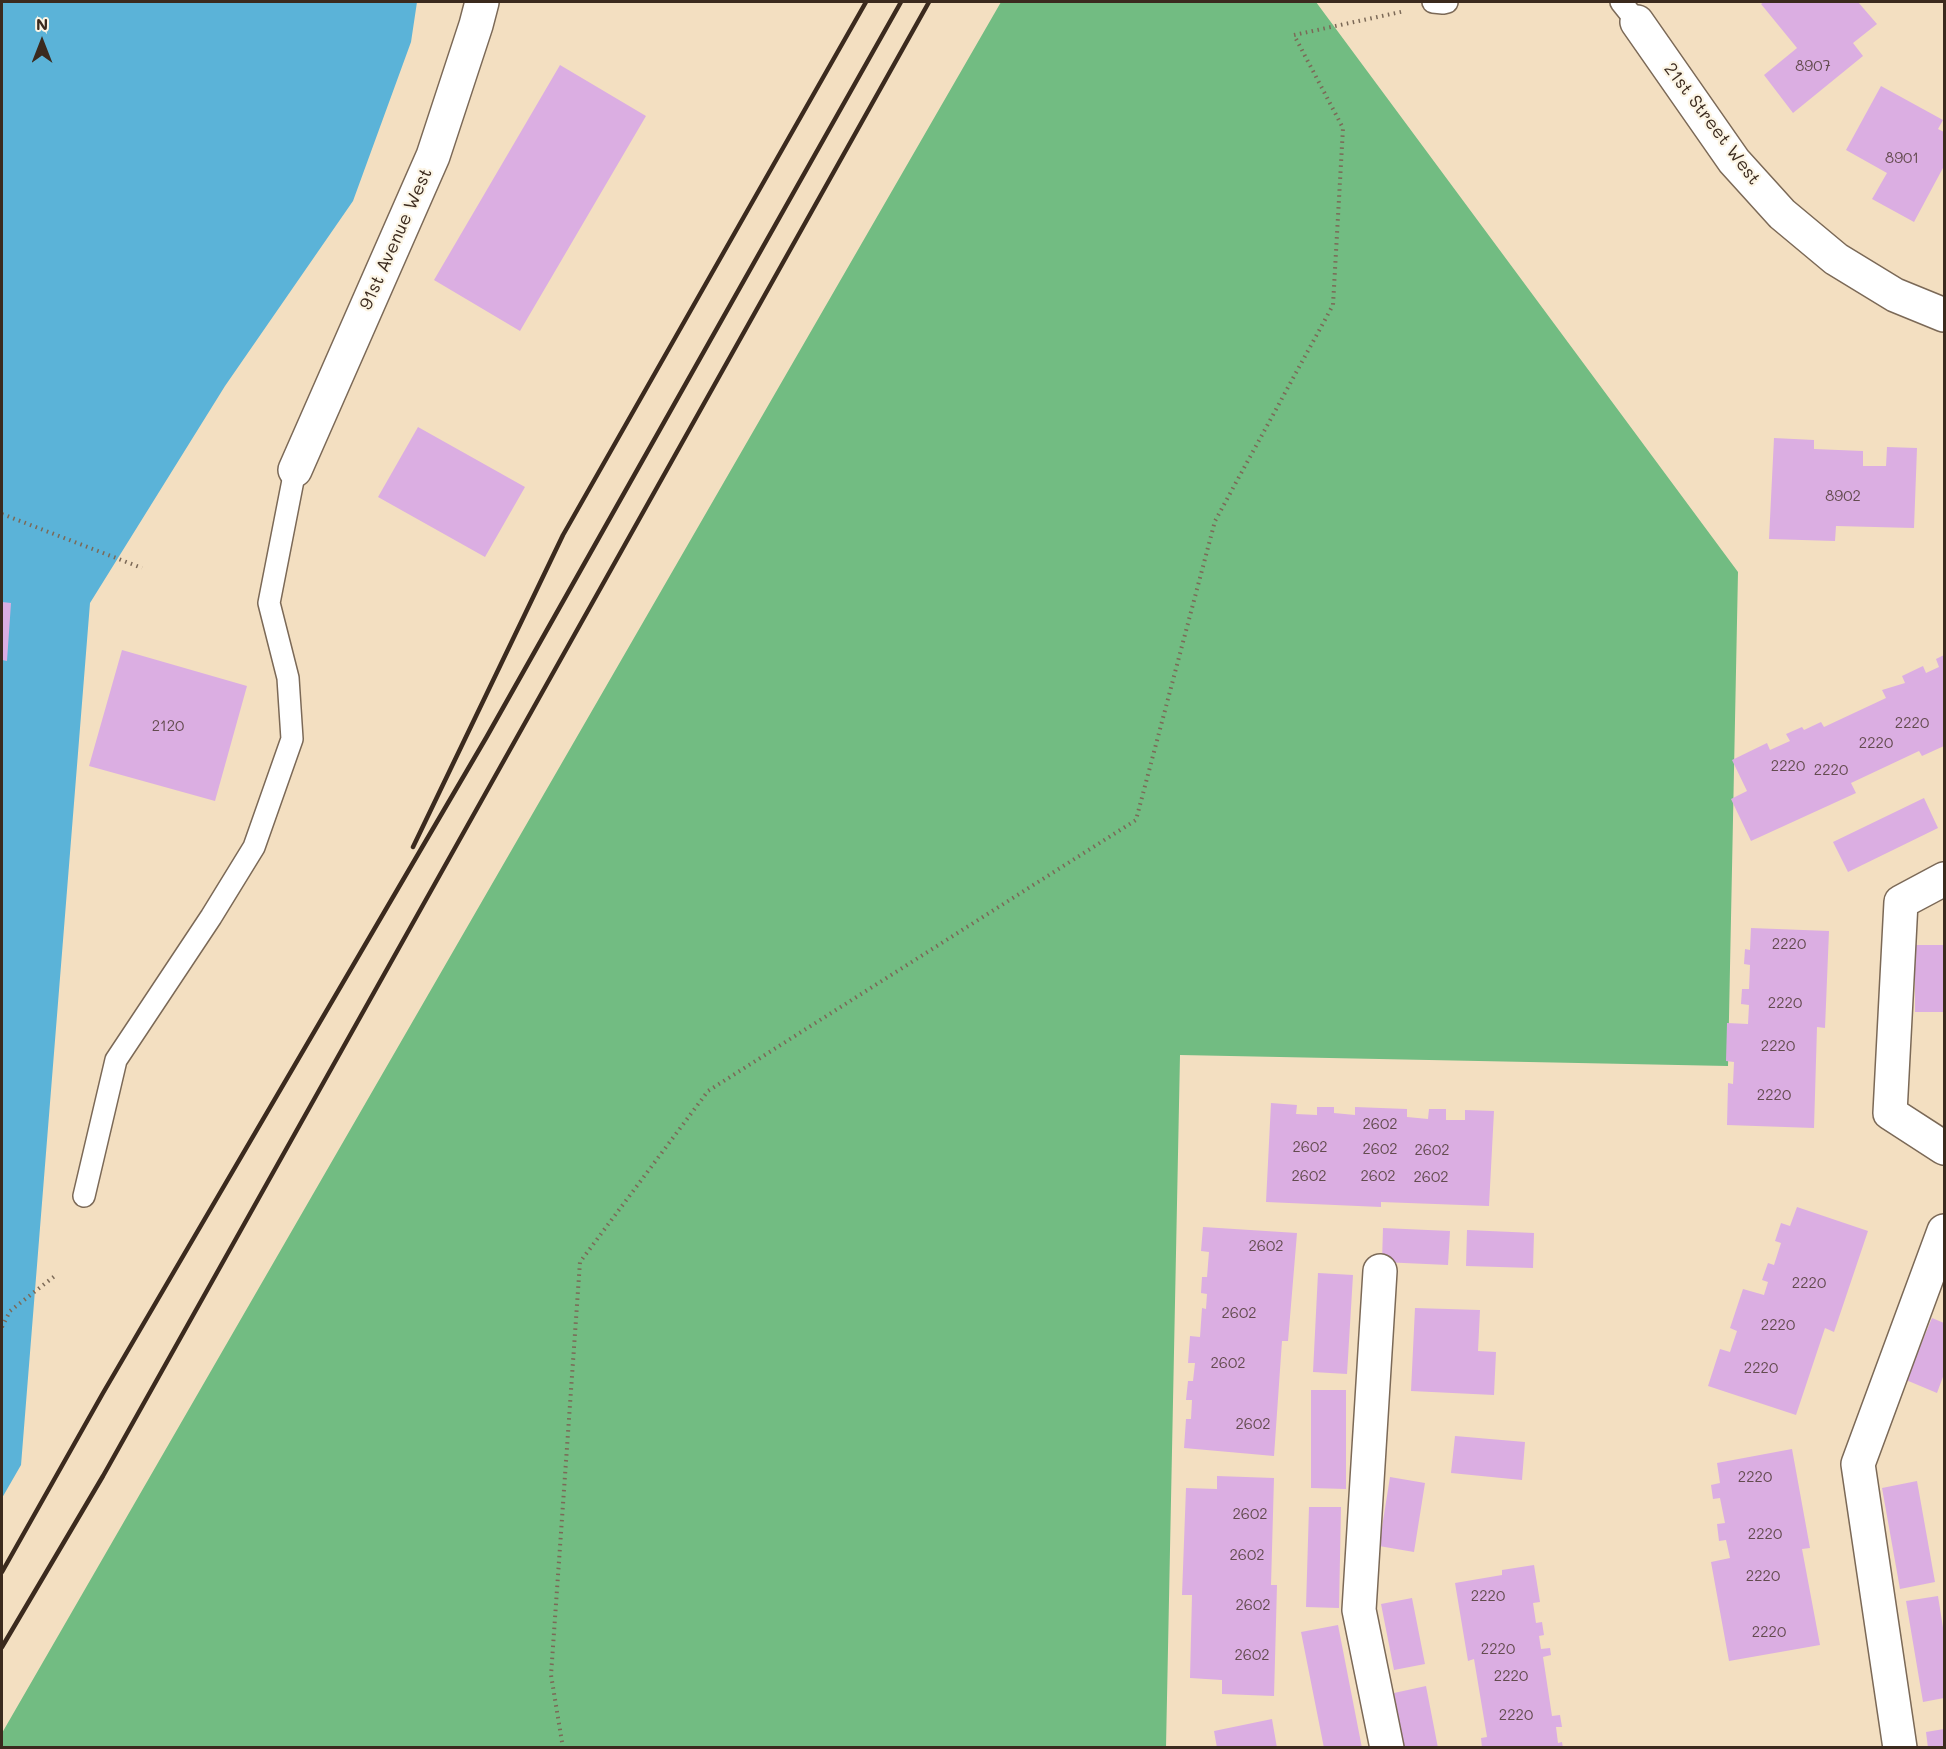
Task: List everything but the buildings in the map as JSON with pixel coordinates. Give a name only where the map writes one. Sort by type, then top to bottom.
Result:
[{"type":"street","name":"91st Avenue West","points":[[295,470],[433,156],[482,2]]},
{"type":"street","name":"21st Street West","points":[[1629,11],[1734,161],[1782,214],[1836,259],[1895,294],[1944,315]]},
{"type":"street","points":[[1944,879],[1901,902],[1890,1113],[1944,1148]]},
{"type":"street","points":[[1900,1748],[1858,1464],[1944,1231]]},
{"type":"street","points":[[1380,1270],[1359,1610],[1387,1748]]},
{"type":"lane","points":[[84,1196],[116,1060],[212,917],[254,847],[292,739],[288,678],[269,603],[295,470]]},
{"type":"path","points":[[563,1748],[551,1675],[580,1262],[708,1090],[1136,820],[1215,521],[1333,305],[1344,128],[1294,35],[1441,2]]},
{"type":"path","points":[[2,514],[142,568]]},
{"type":"path","points":[[2,1327],[10,1311],[56,1275]]},
{"type":"green space","points":[[1001,2],[1316,2],[1738,572],[1728,1066],[1180,1055],[1166,1747],[2,1748],[2,1733]]},
{"type":"water","points":[[2,2],[417,2],[411,42],[353,201],[225,386],[90,603],[21,1465],[2,1498]]},
{"type":"railway","points":[[413,847],[563,535],[866,2]]},
{"type":"railway","points":[[2,1572],[103,1393],[486,738],[901,2]]},
{"type":"railway","points":[[2,1647],[103,1476],[929,2]]}]
